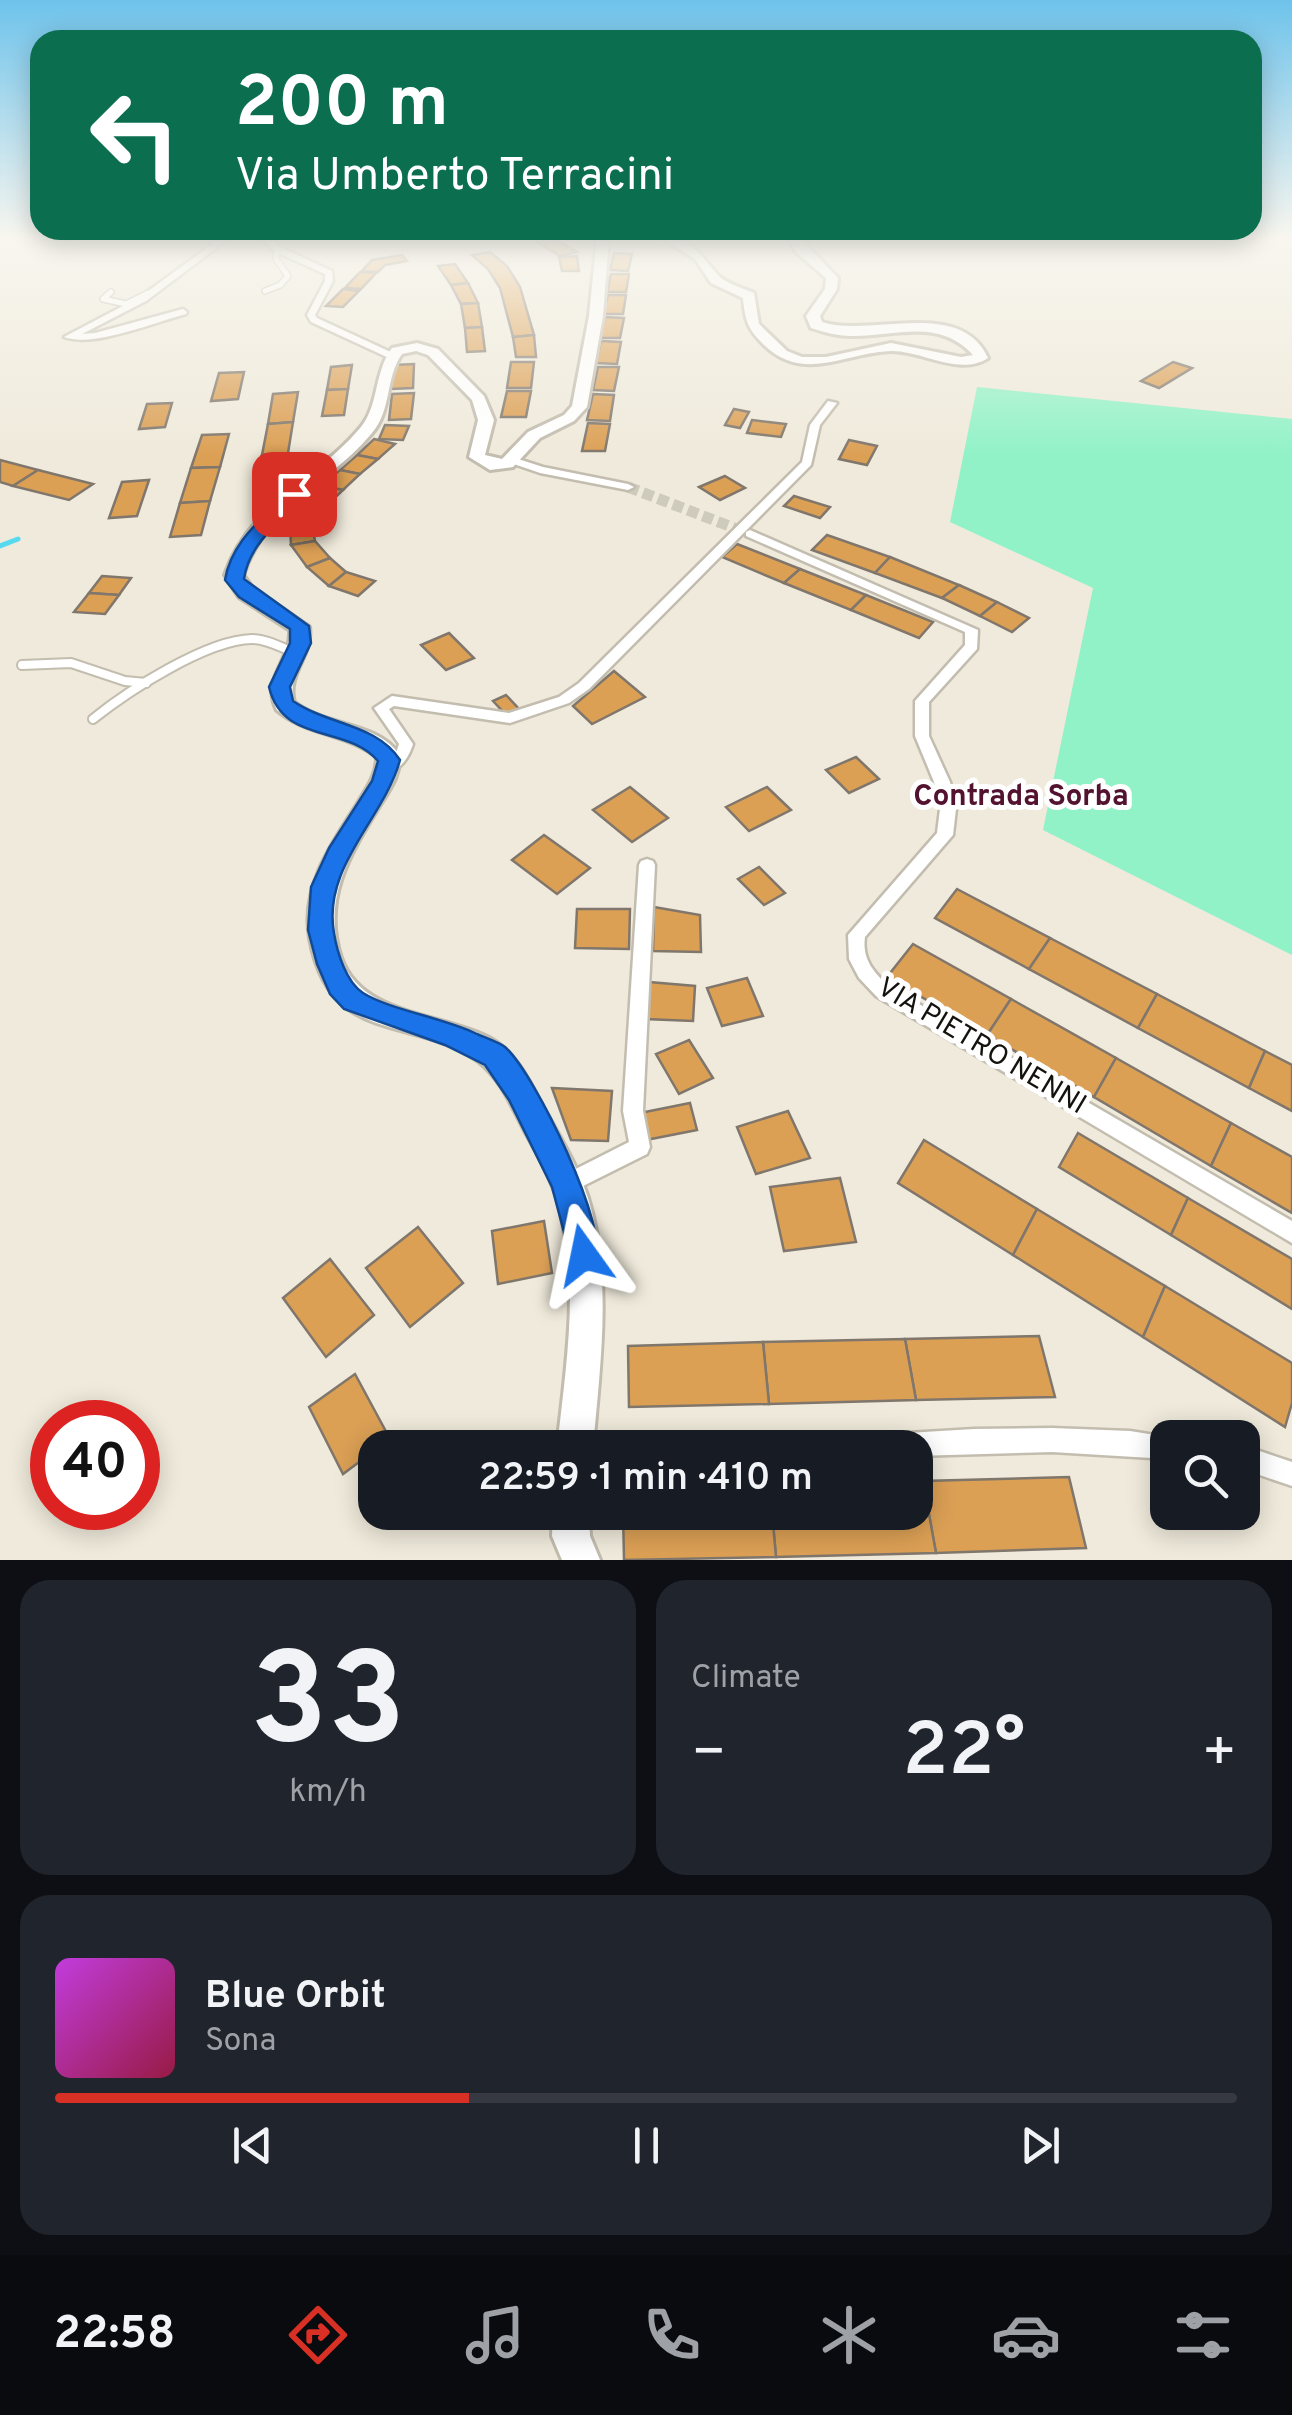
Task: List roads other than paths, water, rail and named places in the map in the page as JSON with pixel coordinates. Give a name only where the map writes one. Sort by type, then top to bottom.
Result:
[{"type":"street","points":[[119,310],[69,337],[96,336],[183,312]]},
{"type":"street","points":[[315,310],[314,320],[392,356]]},
{"type":"street","points":[[389,766],[388,754],[374,742],[308,722],[284,705],[279,687],[302,638],[299,626],[240,588],[235,580],[237,562],[280,507],[371,424],[392,356],[408,347],[433,352],[482,404],[486,420],[478,459],[494,466],[512,460],[534,434],[574,415],[579,407],[597,310]]},
{"type":"street","points":[[750,310],[752,325],[790,358],[826,361],[891,347],[961,361],[982,358],[978,350],[936,325],[838,331],[816,324],[817,310]]},
{"type":"street","points":[[577,1430],[585,1273],[582,1236],[567,1184],[519,1091],[495,1056],[454,1036],[368,1009],[345,993],[334,975],[320,930],[323,887],[389,766],[402,756],[406,744],[400,729],[382,708],[392,701],[510,718],[564,700],[584,686],[807,463],[815,425],[832,403]]},
{"type":"street","points":[[512,460],[540,470],[628,487]]},
{"type":"street","name":"VIA PIETRO NENNI","points":[[750,534],[971,630],[972,646],[922,701],[922,736],[946,796],[945,835],[858,935],[855,952],[864,974],[882,991],[1292,1233]]},
{"type":"street","points":[[567,1184],[640,1147],[633,1111],[647,866]]},
{"type":"street","points":[[933,1445],[1027,1442],[1150,1445]]},
{"type":"street","points":[[1260,1463],[1292,1474]]},
{"type":"street","points":[[571,1530],[580,1560]]},
{"type":"lane","points":[[92,719],[221,645],[253,639],[296,653]]},
{"type":"lane","points":[[22,665],[65,662],[82,665],[118,682],[150,683]]},
{"type":"waterway","points":[[0,546],[18,539]]},
{"type":"tunnel","points":[[628,487],[750,534]]},
{"type":"district","name":"Contrada Sorba","points":[[1021,797]]}]
